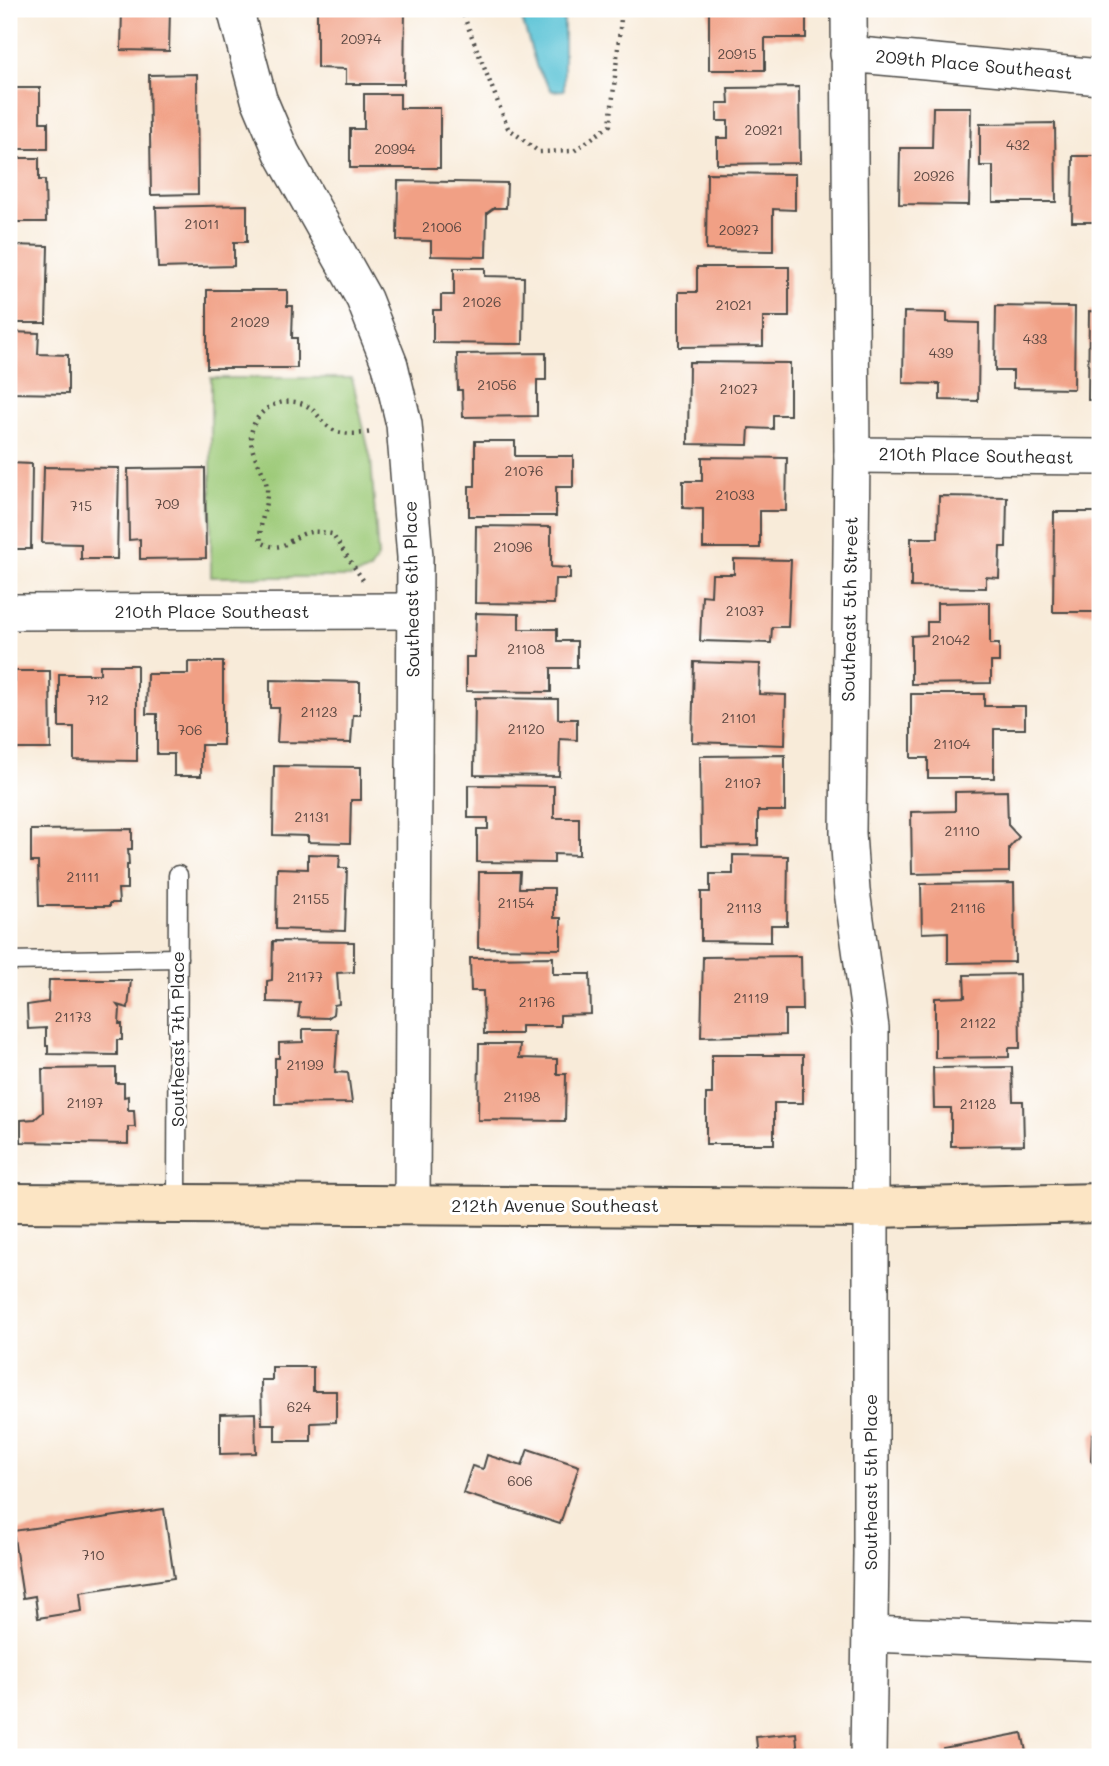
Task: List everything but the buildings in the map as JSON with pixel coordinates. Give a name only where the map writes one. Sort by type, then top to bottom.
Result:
[{"type":"street","name":"Southeast 6th Place","points":[[235,9],[259,99],[282,153],[364,299],[390,365],[404,425],[415,557],[412,1205]]},
{"type":"street","name":"Southeast 5th Street","points":[[849,9],[852,455],[848,832],[852,891],[871,1028],[872,1208]]},
{"type":"street","name":"209th Place Southeast","points":[[848,54],[1100,77]]},
{"type":"street","name":"210th Place Southeast","points":[[852,455],[1100,457]]},
{"type":"street","name":"210th Place Southeast","points":[[9,612],[414,611]]},
{"type":"street","name":"212th Avenue Southeast","points":[[9,1203],[872,1208],[1100,1203]]},
{"type":"street","name":"Southeast 5th Place","points":[[868,1757],[872,1208]]},
{"type":"street","points":[[870,1634],[1100,1643]]},
{"type":"lane","name":"Southeast 7th Place","points":[[177,1204],[178,875]]},
{"type":"lane","points":[[9,961],[178,958]]},
{"type":"path","points":[[461,9],[508,128],[539,152],[574,151],[610,125],[622,9]]},
{"type":"path","points":[[368,611],[367,587],[331,534],[319,531],[304,534],[284,546],[270,547],[261,542],[259,528],[267,491],[264,472],[254,455],[251,439],[253,424],[259,415],[273,404],[290,401],[304,404],[316,411],[329,428],[340,432],[362,434],[404,425]]},
{"type":"green space","points":[[211,378],[352,378],[371,460],[378,557],[370,570],[351,577],[211,577]]},
{"type":"water","points":[[519,9],[564,9],[564,90],[552,91],[537,68]]}]
